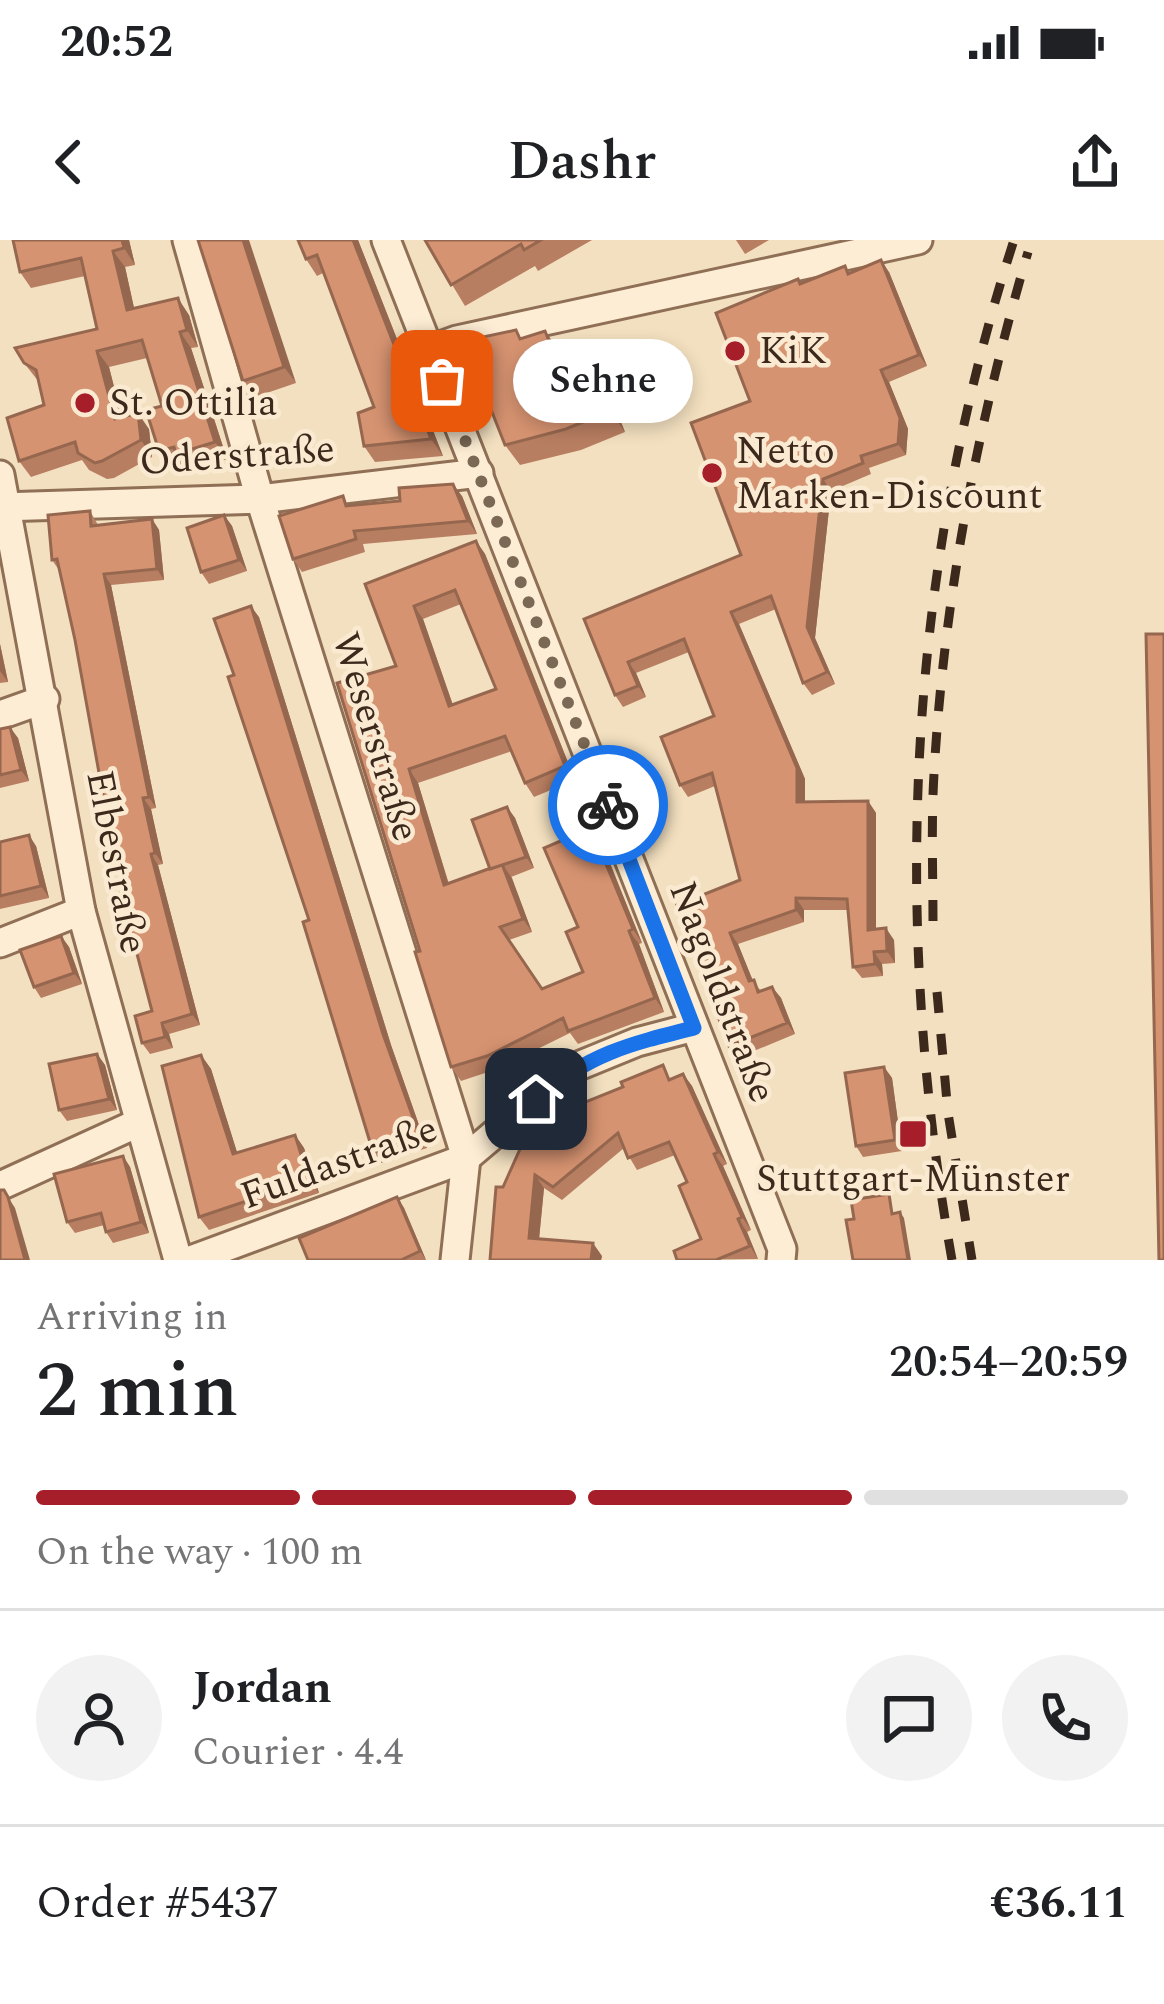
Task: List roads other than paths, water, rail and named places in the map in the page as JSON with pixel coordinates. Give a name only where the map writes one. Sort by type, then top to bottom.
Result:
[{"type":"street","name":"Weserstraße","points":[[187,240],[260,499],[466,1158],[455,1260]]},
{"type":"street","name":"Nagoldstraße","points":[[386,240],[782,1249],[781,1260]]},
{"type":"street","points":[[430,350],[457,340],[918,240]]},
{"type":"street","name":"Oderstraße","points":[[3,507],[260,499],[479,473]]},
{"type":"street","name":"Elbestraße","points":[[0,475],[81,911],[178,1260]]},
{"type":"street","points":[[0,715],[45,699]]},
{"type":"street","points":[[0,943],[81,911]]},
{"type":"street","name":"Fuldastraße","points":[[190,1260],[466,1158],[571,1069],[637,1042],[694,1028]]},
{"type":"street","points":[[0,1186],[139,1123]]},
{"type":"railway","points":[[952,1260],[921,1003],[920,746],[931,618],[951,491],[978,365],[1014,240]]},
{"type":"railway","points":[[933,921],[934,774],[955,575],[979,445],[1028,252]]},
{"type":"railway","points":[[937,992],[948,1113],[972,1260]]},
{"type":"place","name":"KiK","points":[[735,351]]},
{"type":"place","name":"Sehne","points":[[442,381]]},
{"type":"place","name":"St. Ottilia","points":[[85,403]]},
{"type":"place","name":"Netto Marken-Discount","points":[[712,473]]},
{"type":"place","name":"Stuttgart-Münster","points":[[913,1134]]}]
